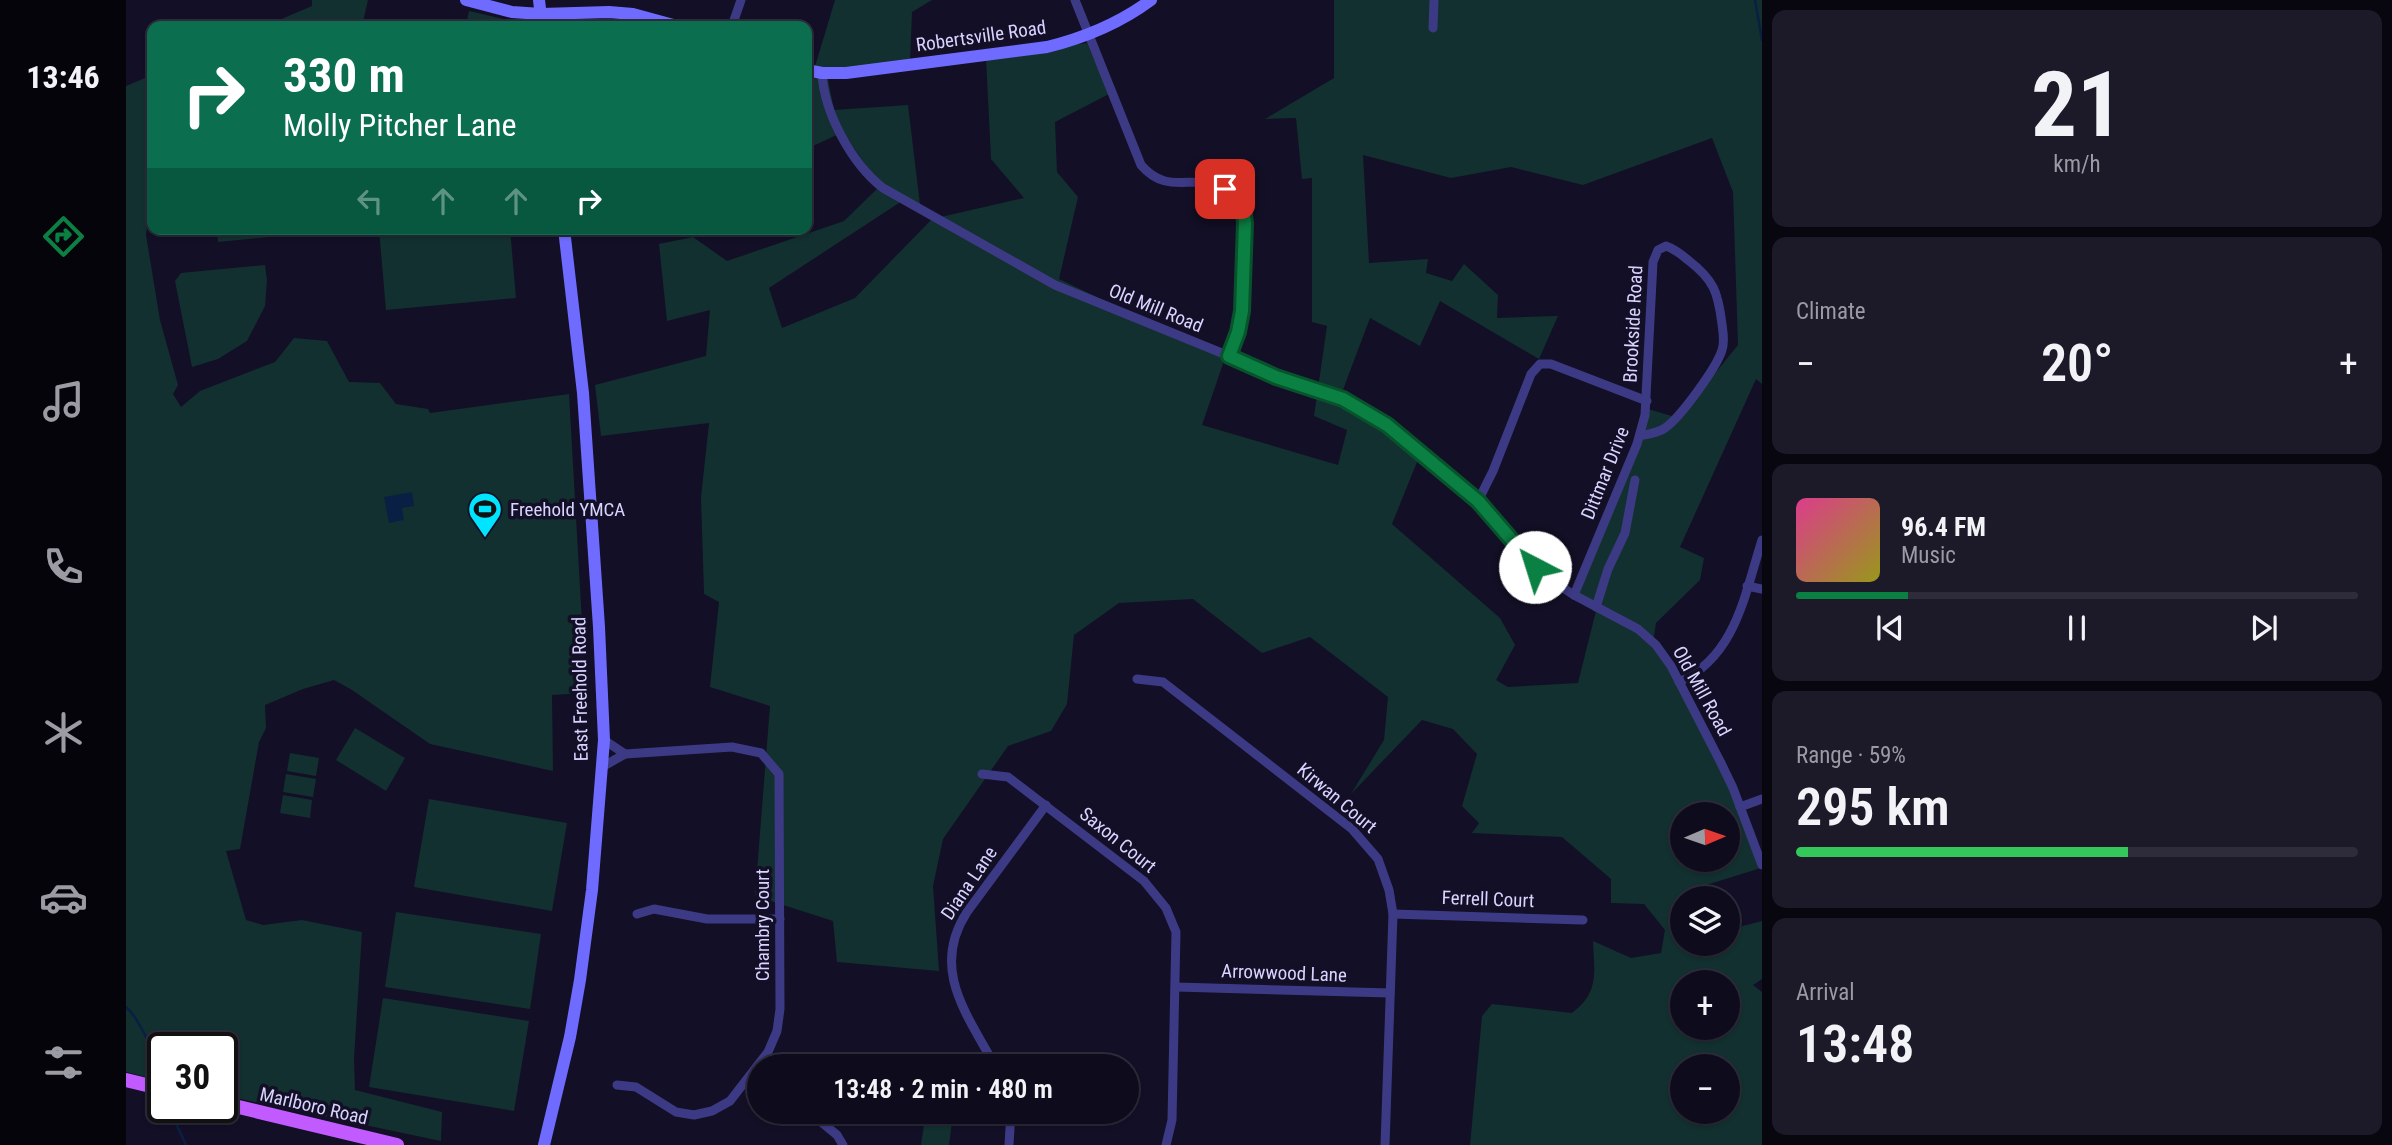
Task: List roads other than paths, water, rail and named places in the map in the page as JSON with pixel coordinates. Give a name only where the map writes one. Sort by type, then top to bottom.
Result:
[{"type":"main road","points":[[466,0],[542,20],[610,12],[660,21]]},
{"type":"main road","points":[[539,0],[542,20]]},
{"type":"main road","name":"Robertsville Road","points":[[812,71],[846,73],[1029,50],[1067,42],[1107,27],[1151,0]]},
{"type":"main road","name":"East Freehold Road","points":[[544,1145],[567,1050],[580,980],[592,890],[604,740],[584,405],[565,235]]},
{"type":"main road","points":[[126,1080],[147,1085]]},
{"type":"main road","name":"Marlboro Road","points":[[238,1107],[397,1145]]},
{"type":"street","points":[[734,21],[741,0]]},
{"type":"street","points":[[1075,0],[1141,166],[1164,182],[1218,186],[1232,194],[1242,208],[1245,223],[1242,311],[1229,356]]},
{"type":"street","points":[[1433,28],[1434,0]]},
{"type":"street","name":"Old Mill Road","points":[[822,73],[826,100],[850,150],[865,173],[883,188],[1055,285],[1276,377],[1343,399],[1404,437],[1478,501],[1535,567],[1554,583],[1646,634],[1666,658],[1721,763],[1738,802]]},
{"type":"street","name":"Brookside Road","points":[[1640,436],[1657,432],[1669,425],[1701,386],[1720,357],[1724,342],[1720,303],[1709,278],[1666,246],[1658,250],[1653,262],[1647,401]]},
{"type":"street","points":[[1478,501],[1534,370],[1540,364],[1552,364],[1647,401]]},
{"type":"street","name":"Dittmar Drive","points":[[1574,596],[1640,436],[1647,401]]},
{"type":"street","points":[[1596,607],[1608,569],[1625,533],[1635,480]]},
{"type":"street","points":[[1679,682],[1699,671],[1722,649],[1735,625],[1762,540]]},
{"type":"street","points":[[1747,586],[1762,589]]},
{"type":"street","name":"Kirwan Court","points":[[1137,679],[1163,682],[1352,829],[1378,859],[1389,890],[1393,914],[1385,1145]]},
{"type":"street","points":[[604,740],[625,754]]},
{"type":"street","name":"Chambry Court","points":[[602,767],[625,754],[732,747],[761,753],[779,774],[779,1021],[774,1041],[767,1054]]},
{"type":"street","name":"Saxon Court","points":[[982,774],[1008,777],[1144,881],[1166,908],[1176,932],[1172,1120],[1166,1145]]},
{"type":"street","points":[[1740,807],[1762,799]]},
{"type":"street","name":"Diana Lane","points":[[989,1054],[959,999],[951,970],[952,947],[960,923],[967,912],[1046,805]]},
{"type":"street","name":"Old Mill Road","points":[[1740,807],[1762,865]]},
{"type":"street","points":[[637,914],[654,909],[707,919],[780,919]]},
{"type":"street","name":"Ferrell Court","points":[[1393,914],[1583,920]]},
{"type":"street","name":"Arrowwood Lane","points":[[1176,987],[1390,993]]},
{"type":"street","name":"Chambry Court","points":[[617,1085],[636,1087],[676,1112],[703,1115],[730,1101],[747,1083]]},
{"type":"street","points":[[824,1124],[837,1135],[843,1145]]},
{"type":"street","points":[[1009,1145],[1011,1124]]},
{"type":"water","points":[[412,492],[414,506],[402,508],[404,520],[389,523],[384,497]]},
{"type":"waterway","points":[[1755,0],[1762,40]]},
{"type":"waterway","points":[[126,1007],[147,1039]]},
{"type":"waterway","points":[[176,1123],[186,1145]]},
{"type":"place","name":"Freehold YMCA","points":[[485,539]]}]
